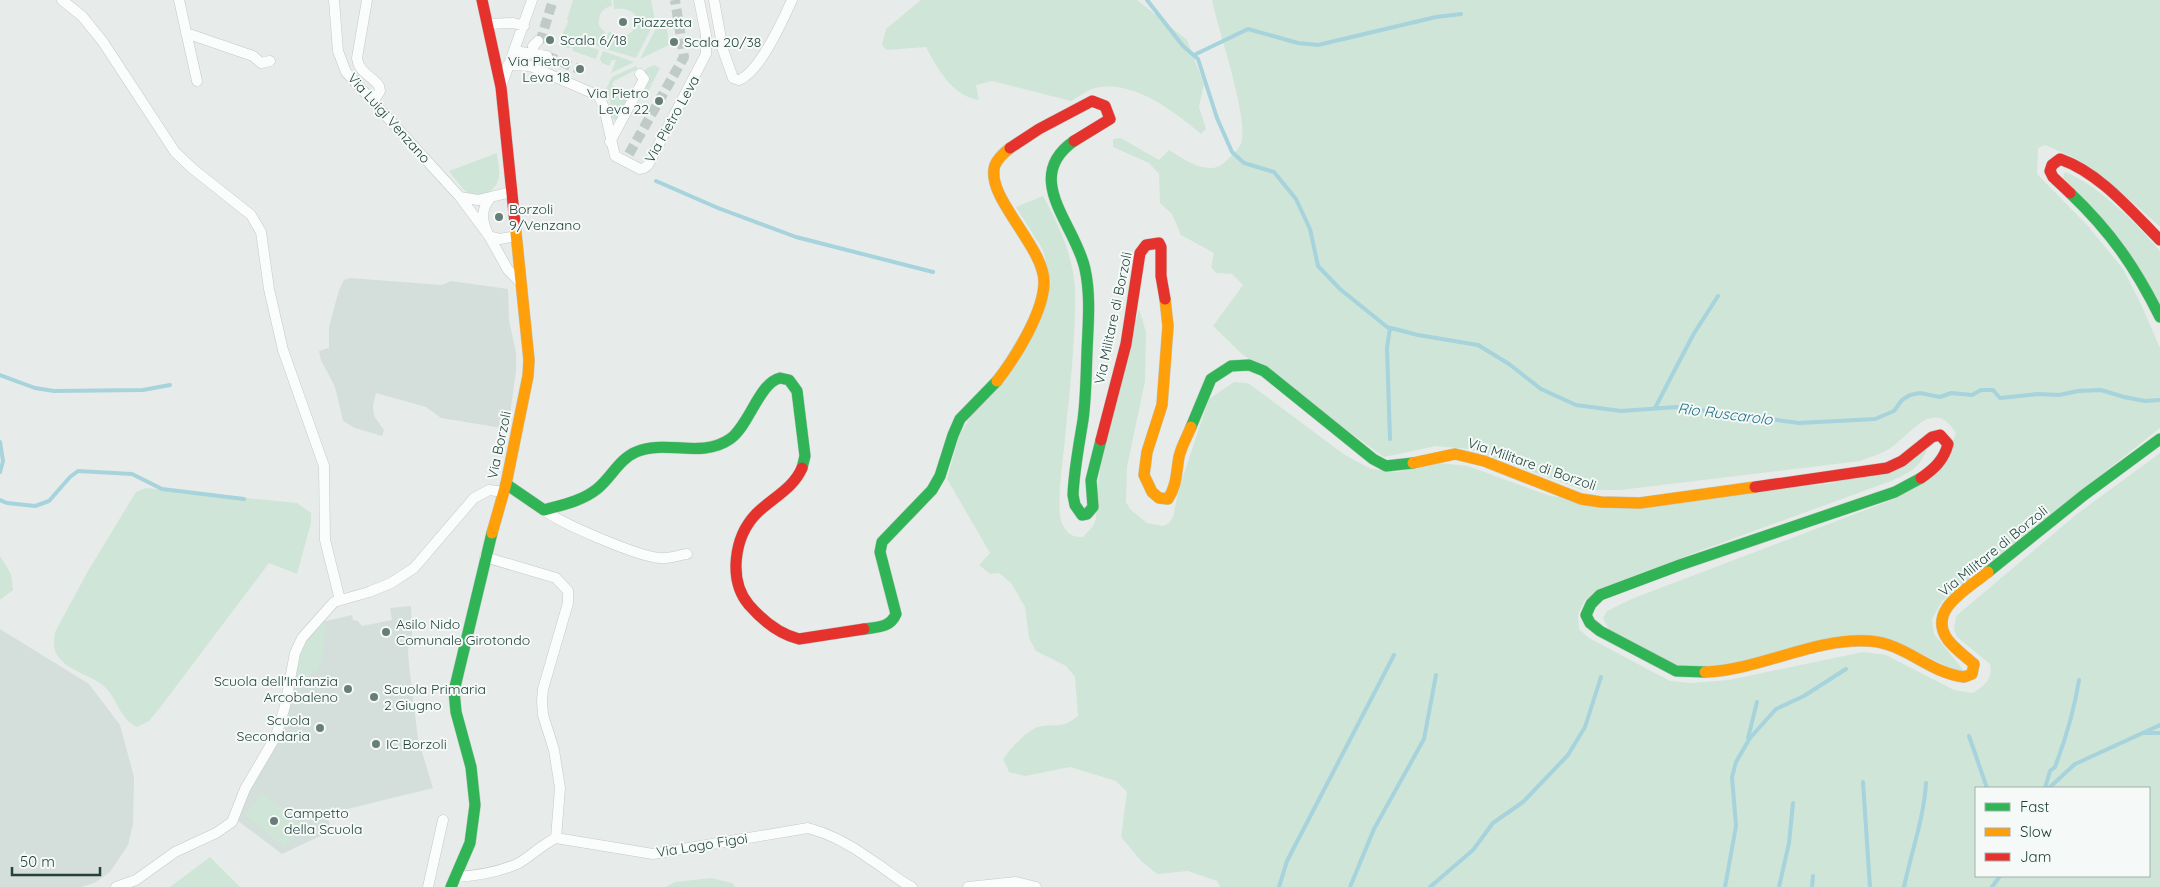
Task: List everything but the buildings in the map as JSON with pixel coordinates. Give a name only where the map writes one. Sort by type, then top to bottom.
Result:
[{"type":"street","points":[[62,0],[82,16],[103,42],[175,152],[250,215],[261,232],[269,289],[283,350],[324,466],[325,540],[340,600]]},
{"type":"street","points":[[179,0],[197,81]]},
{"type":"street","name":"Via Luigi Venzano","points":[[334,0],[340,58],[354,82],[460,197],[489,236],[508,270],[521,283]]},
{"type":"street","points":[[367,0],[357,58],[359,66],[365,74],[380,86],[380,90],[373,102]]},
{"type":"street","name":"Via Borzoli","points":[[453,882],[470,843],[475,805],[471,767],[456,712],[454,691],[485,557],[505,488],[528,376],[529,360],[501,88],[482,0]]},
{"type":"street","points":[[501,88],[532,0]]},
{"type":"street","name":"Via Pietro Leva","points":[[611,144],[614,156],[640,169],[648,165],[706,54],[706,35],[699,0]]},
{"type":"street","points":[[714,0],[723,50],[733,78],[739,80],[746,78],[759,61],[777,33],[792,0]]},
{"type":"street","points":[[488,24],[524,26]]},
{"type":"street","points":[[186,33],[253,56],[262,63],[270,62]]},
{"type":"street","points":[[534,54],[533,46],[538,41]]},
{"type":"street","points":[[514,51],[547,56]]},
{"type":"street","points":[[508,65],[530,66],[599,96],[604,108],[611,144],[628,154]]},
{"type":"street","points":[[611,144],[644,79],[640,74]]},
{"type":"street","name":"Via Militare di Borzoli","points":[[544,510],[588,496],[635,453],[654,450],[694,450],[726,442],[746,424],[771,382],[785,378],[793,382],[797,391],[804,466],[792,485],[756,513],[745,530],[738,550],[735,573],[741,594],[746,602],[771,626],[793,638],[799,639],[885,626],[896,614],[880,552],[882,542],[934,488],[944,468],[956,427],[972,403],[998,381],[1021,343],[1040,303],[1044,281],[1037,253],[999,194],[995,179],[995,165],[1002,154],[1019,140],[1092,101],[1102,102],[1108,107],[1110,119],[1068,143],[1055,161],[1051,177],[1054,197],[1061,215],[1079,246],[1089,292],[1084,411],[1073,490],[1074,503],[1082,515],[1087,516],[1091,512],[1094,503],[1091,480],[1126,344],[1140,253],[1146,244],[1153,243],[1159,243],[1163,250],[1161,275],[1163,296],[1168,316],[1160,411],[1144,462],[1144,475],[1146,485],[1160,499],[1168,499],[1173,491],[1179,456],[1211,379],[1231,366],[1249,365],[1264,371],[1373,459],[1386,466],[1401,465],[1455,454],[1484,460],[1548,488],[1581,499],[1601,502],[1640,503],[1887,468],[1902,460],[1932,437],[1940,435],[1944,438],[1948,444],[1942,458],[1922,479],[1895,492],[1680,565],[1600,595],[1594,600],[1586,615],[1590,623],[1600,631],[1676,671],[1690,674],[1737,668],[1852,640],[1873,641],[1896,647],[1950,676],[1966,678],[1972,674],[1974,664],[1948,640],[1941,624],[1946,606],[2084,495],[2160,439]]},
{"type":"street","points":[[2160,240],[2098,182],[2070,160],[2060,159],[2052,165],[2050,171],[2053,177],[2093,216],[2119,246],[2143,284],[2160,317]]},
{"type":"street","points":[[460,197],[471,200],[490,198],[511,192]]},
{"type":"street","points":[[490,198],[483,213],[483,223],[489,236],[500,239],[516,236]]},
{"type":"street","points":[[116,887],[136,880],[175,852],[216,833],[232,822],[245,789],[276,736],[285,706],[295,653],[302,638],[334,602],[368,592],[391,582],[414,568],[474,498],[489,490],[505,488],[558,520],[646,556],[662,559],[687,554]]},
{"type":"street","points":[[453,882],[518,863],[543,844],[556,838],[560,788],[554,750],[544,716],[542,701],[543,689],[568,603],[568,591],[556,578],[485,557]]},
{"type":"street","points":[[428,887],[442,820]]},
{"type":"street","name":"Via Lago Figoi","points":[[556,838],[653,854],[808,828],[830,834],[870,858],[903,883],[912,887]]},
{"type":"street","points":[[968,887],[1016,882],[1036,887]]},
{"type":"shaded area","points":[[350,278],[442,285],[451,281],[508,289],[509,320],[516,353],[516,371],[508,429],[441,418],[426,407],[376,393],[373,405],[374,416],[384,430],[382,436],[355,428],[343,421],[335,387],[321,360],[319,351],[329,348],[329,327],[339,290],[344,280]]},
{"type":"shaded area","points":[[411,606],[412,635],[408,650],[409,665],[418,739],[433,788],[327,814],[331,831],[282,854],[234,818],[267,752],[316,621],[326,621],[352,615],[353,620],[358,621],[362,626],[392,620],[390,608]]},
{"type":"shaded area","points":[[0,629],[89,684],[120,725],[134,777],[133,824],[128,845],[110,872],[96,882],[82,887],[0,887]]},
{"type":"green space","points":[[573,0],[611,0],[612,6],[601,13],[599,19],[599,26],[605,32],[601,47],[562,35],[568,22],[567,19]]},
{"type":"green space","points":[[613,0],[651,0],[655,21],[636,58],[603,48],[609,31],[618,35],[626,35],[636,26],[637,19],[634,13],[614,9]]},
{"type":"green space","points":[[921,0],[1137,0],[1187,40],[1204,84],[1199,107],[1206,129],[1201,134],[1165,106],[1151,98],[1121,88],[1106,87],[1092,89],[1071,101],[992,81],[976,85],[979,100],[969,97],[961,93],[946,80],[926,47],[887,50],[882,45],[886,29]]},
{"type":"green space","points":[[1212,0],[2160,0],[2160,227],[2121,192],[2075,158],[2045,145],[2038,148],[2037,174],[2088,226],[2123,269],[2140,302],[2160,348],[2160,428],[1942,601],[1932,619],[1934,634],[1964,671],[1961,673],[1893,640],[1704,670],[1679,668],[1609,630],[1603,618],[1607,611],[1634,598],[1897,498],[1947,457],[1956,433],[1947,422],[1939,418],[1930,418],[1914,428],[1889,449],[1860,461],[1620,490],[1583,490],[1469,449],[1436,446],[1384,457],[1242,354],[1213,326],[1243,285],[1232,274],[1216,273],[1211,267],[1214,253],[1181,235],[1172,214],[1160,203],[1159,174],[1149,163],[1113,147],[1113,139],[1121,138],[1159,160],[1169,150],[1190,163],[1206,168],[1221,165],[1239,148],[1242,135],[1238,98]]},
{"type":"green space","points":[[666,19],[669,45],[640,59],[660,21]]},
{"type":"green space","points":[[561,38],[599,50],[596,59],[573,51],[572,47],[568,48],[559,44]]},
{"type":"green space","points":[[603,51],[634,62],[611,73],[616,60],[612,60],[609,66],[602,63],[600,59]]},
{"type":"green space","points":[[654,65],[660,68],[647,94],[643,91],[650,76],[644,72],[647,68]]},
{"type":"green space","points":[[636,66],[638,69],[614,81],[612,85],[631,99],[619,122],[611,117],[610,96],[604,93],[612,77]]},
{"type":"green space","points":[[497,153],[498,181],[493,189],[480,196],[467,192],[449,171]]},
{"type":"green space","points":[[2065,172],[2103,195],[2128,217],[2160,251],[2160,303],[2063,177]]},
{"type":"green space","points":[[1043,196],[1064,241],[1074,276],[1073,349],[1061,475],[1060,514],[1061,521],[1069,534],[1075,536],[1083,537],[1093,526],[1096,519],[1103,445],[1139,309],[1146,332],[1145,381],[1127,467],[1126,502],[1130,509],[1147,523],[1163,526],[1169,523],[1173,517],[1179,488],[1209,399],[1234,382],[1248,383],[1345,455],[1371,469],[1397,472],[1438,463],[1468,466],[1547,495],[1612,507],[1833,483],[1927,449],[1921,461],[1913,469],[1891,481],[1691,554],[1585,600],[1578,614],[1579,629],[1589,638],[1670,681],[1691,683],[1729,680],[1863,652],[1886,655],[1954,690],[1973,693],[1989,678],[1990,664],[1957,637],[1954,630],[1956,616],[2077,514],[2160,453],[2160,887],[1220,887],[1217,881],[1188,871],[1157,874],[1141,861],[1121,837],[1127,792],[1116,781],[1070,767],[1025,776],[1009,772],[1003,759],[1028,732],[1038,727],[1062,725],[1078,716],[1075,677],[1066,666],[1036,651],[1029,638],[1025,607],[1011,583],[999,573],[990,574],[979,565],[990,553],[947,479],[959,436],[1051,283],[1043,250],[1016,207]]},
{"type":"green space","points":[[146,488],[297,503],[311,513],[311,523],[297,574],[269,563],[162,705],[149,721],[137,727],[131,724],[123,715],[106,688],[67,666],[62,661],[56,653],[54,641],[55,632],[88,571],[136,492]]},
{"type":"green space","points":[[0,556],[11,574],[13,590],[0,600]]},
{"type":"green space","points":[[316,621],[326,621],[323,657],[317,671],[291,686],[295,653]]},
{"type":"green space","name":"Campetto della Scuola","points":[[262,793],[303,826],[285,848],[245,815]]},
{"type":"green space","points":[[210,857],[240,887],[170,887]]},
{"type":"green space","points":[[712,878],[732,883],[735,887],[666,887],[675,882]]},
{"type":"waterway","name":"Rio Ruscarolo","points":[[1147,0],[1183,46],[1198,59],[1217,118],[1232,152],[1244,163],[1274,172],[1296,199],[1310,229],[1318,266],[1340,289],[1387,327],[1418,335],[1478,345],[1509,364],[1541,389],[1576,405],[1621,411],[1677,407],[1754,420],[1762,418],[1799,423],[1875,419],[1894,411],[1902,400],[1910,395],[1920,393],[1940,397],[1951,393],[1972,395],[1981,390],[1993,390],[2000,398],[2038,394],[2059,395],[2078,391],[2101,390],[2145,401],[2160,400]]},
{"type":"waterway","points":[[1194,55],[1248,29],[1298,43],[1318,45],[1436,17],[1461,14]]},
{"type":"waterway","points":[[656,181],[718,208],[796,237],[933,272]]},
{"type":"waterway","points":[[1655,408],[1693,335],[1718,296]]},
{"type":"waterway","points":[[1390,328],[1387,348],[1390,439]]},
{"type":"waterway","points":[[0,375],[35,388],[54,391],[143,390],[170,385]]},
{"type":"waterway","points":[[0,442],[3,461],[0,472]]},
{"type":"waterway","points":[[0,500],[7,503],[35,506],[49,501],[70,477],[78,471],[132,474],[162,489],[244,499]]},
{"type":"waterway","points":[[1279,887],[1287,861],[1394,655]]},
{"type":"waterway","points":[[1725,887],[1736,826],[1732,777],[1736,762],[1750,738],[1776,709],[1804,696],[1846,669]]},
{"type":"waterway","points":[[1350,887],[1374,829],[1424,739],[1436,675]]},
{"type":"waterway","points":[[1430,887],[1473,850],[1493,823],[1523,802],[1568,755],[1585,727],[1601,677]]},
{"type":"waterway","points":[[2045,787],[2050,771],[2055,767],[2066,735],[2079,680]]},
{"type":"waterway","points":[[1748,738],[1757,702]]},
{"type":"waterway","points":[[2050,787],[2075,764],[2160,725]]},
{"type":"waterway","points":[[2145,733],[2160,733]]},
{"type":"waterway","points":[[1969,736],[1987,787]]},
{"type":"waterway","points":[[1863,782],[1870,887]]},
{"type":"waterway","points":[[1904,887],[1920,822],[1926,783]]},
{"type":"waterway","points":[[1779,887],[1789,843],[1793,803]]},
{"type":"waterway","points":[[1812,887],[1813,876]]},
{"type":"waterway","points":[[1992,887],[1999,877]]},
{"type":"tunnel","points":[[538,41],[541,39],[553,0]]},
{"type":"tunnel","points":[[629,154],[684,57],[675,0]]},
{"type":"tunnel","points":[[547,56],[581,70]]},
{"type":"traffic: fast","points":[[1074,141],[1059,155],[1052,170],[1052,186],[1056,202],[1080,252],[1085,269],[1089,300],[1085,403],[1073,495],[1075,505],[1082,515],[1087,514],[1093,507],[1091,480],[1101,440]]},
{"type":"traffic: fast","points":[[2070,193],[2085,207],[2121,251],[2160,317]]},
{"type":"traffic: fast","points":[[1191,427],[1211,379],[1231,366],[1249,365],[1264,371],[1373,459],[1386,466],[1413,463]]},
{"type":"traffic: fast","points":[[506,484],[544,510],[578,500],[602,485],[625,459],[636,452],[659,447],[707,448],[719,445],[730,439],[743,425],[766,388],[780,378],[789,380],[797,391],[805,456],[802,468]]},
{"type":"traffic: fast","points":[[864,629],[887,624],[896,614],[880,552],[882,542],[932,490],[940,476],[960,419],[997,381]]},
{"type":"traffic: fast","points":[[1988,572],[2084,495],[2160,439]]},
{"type":"traffic: fast","points":[[1705,672],[1676,671],[1600,631],[1590,623],[1586,615],[1591,604],[1600,595],[1680,565],[1895,492],[1921,478]]},
{"type":"traffic: fast","points":[[451,887],[470,843],[475,805],[471,767],[456,712],[454,691],[492,533]]},
{"type":"traffic: slow","points":[[997,381],[1020,347],[1034,320],[1043,294],[1044,282],[1035,253],[1006,206],[998,191],[994,177],[996,162],[1010,148]]},
{"type":"traffic: slow","points":[[492,533],[506,484],[528,376],[529,360],[515,223]]},
{"type":"traffic: slow","points":[[1165,299],[1168,326],[1162,405],[1147,452],[1144,475],[1152,492],[1159,498],[1168,499],[1171,494],[1175,484],[1180,453],[1191,427]]},
{"type":"traffic: slow","points":[[1413,463],[1455,454],[1484,461],[1581,499],[1601,502],[1640,503],[1755,487]]},
{"type":"traffic: slow","points":[[1705,672],[1746,666],[1829,644],[1869,641],[1894,647],[1939,670],[1964,677],[1972,674],[1974,664],[1948,640],[1943,629],[1942,619],[1952,601],[1988,572]]},
{"type":"traffic: jam","points":[[482,0],[501,87],[515,223]]},
{"type":"traffic: jam","points":[[1010,148],[1039,129],[1092,101],[1105,106],[1110,119],[1074,141]]},
{"type":"traffic: jam","points":[[2070,193],[2053,177],[2050,171],[2052,165],[2060,159],[2075,165],[2102,183],[2160,240]]},
{"type":"traffic: jam","points":[[1101,440],[1126,344],[1140,253],[1146,245],[1159,243],[1161,247],[1161,276],[1165,299]]},
{"type":"traffic: jam","points":[[1755,487],[1887,468],[1902,461],[1932,437],[1940,435],[1948,444],[1944,455],[1938,464],[1921,478]]},
{"type":"traffic: jam","points":[[802,468],[788,488],[756,514],[743,534],[736,559],[736,571],[742,595],[749,605],[766,621],[785,634],[799,639],[864,629]]},
{"type":"place","name":"Piazzetta","points":[[623,22]]},
{"type":"place","name":"Scala 6/18","points":[[550,40]]},
{"type":"place","name":"Scala 20/38","points":[[674,42]]},
{"type":"place","name":"Via Pietro Leva 18","points":[[580,69]]},
{"type":"place","name":"Via Pietro Leva 22","points":[[659,101]]},
{"type":"place","name":"Borzoli 9/Venzano","points":[[499,217]]},
{"type":"place","name":"Asilo Nido Comunale Girotondo","points":[[386,632]]},
{"type":"place","name":"Scuola dell'Infanzia Arcobaleno","points":[[348,689]]},
{"type":"place","name":"Scuola Primaria 2 Giugno","points":[[374,697]]},
{"type":"place","name":"Scuola Secondaria","points":[[320,728]]},
{"type":"place","name":"IC Borzoli","points":[[376,744]]},
{"type":"place","name":"Campetto della Scuola","points":[[274,821]]}]
